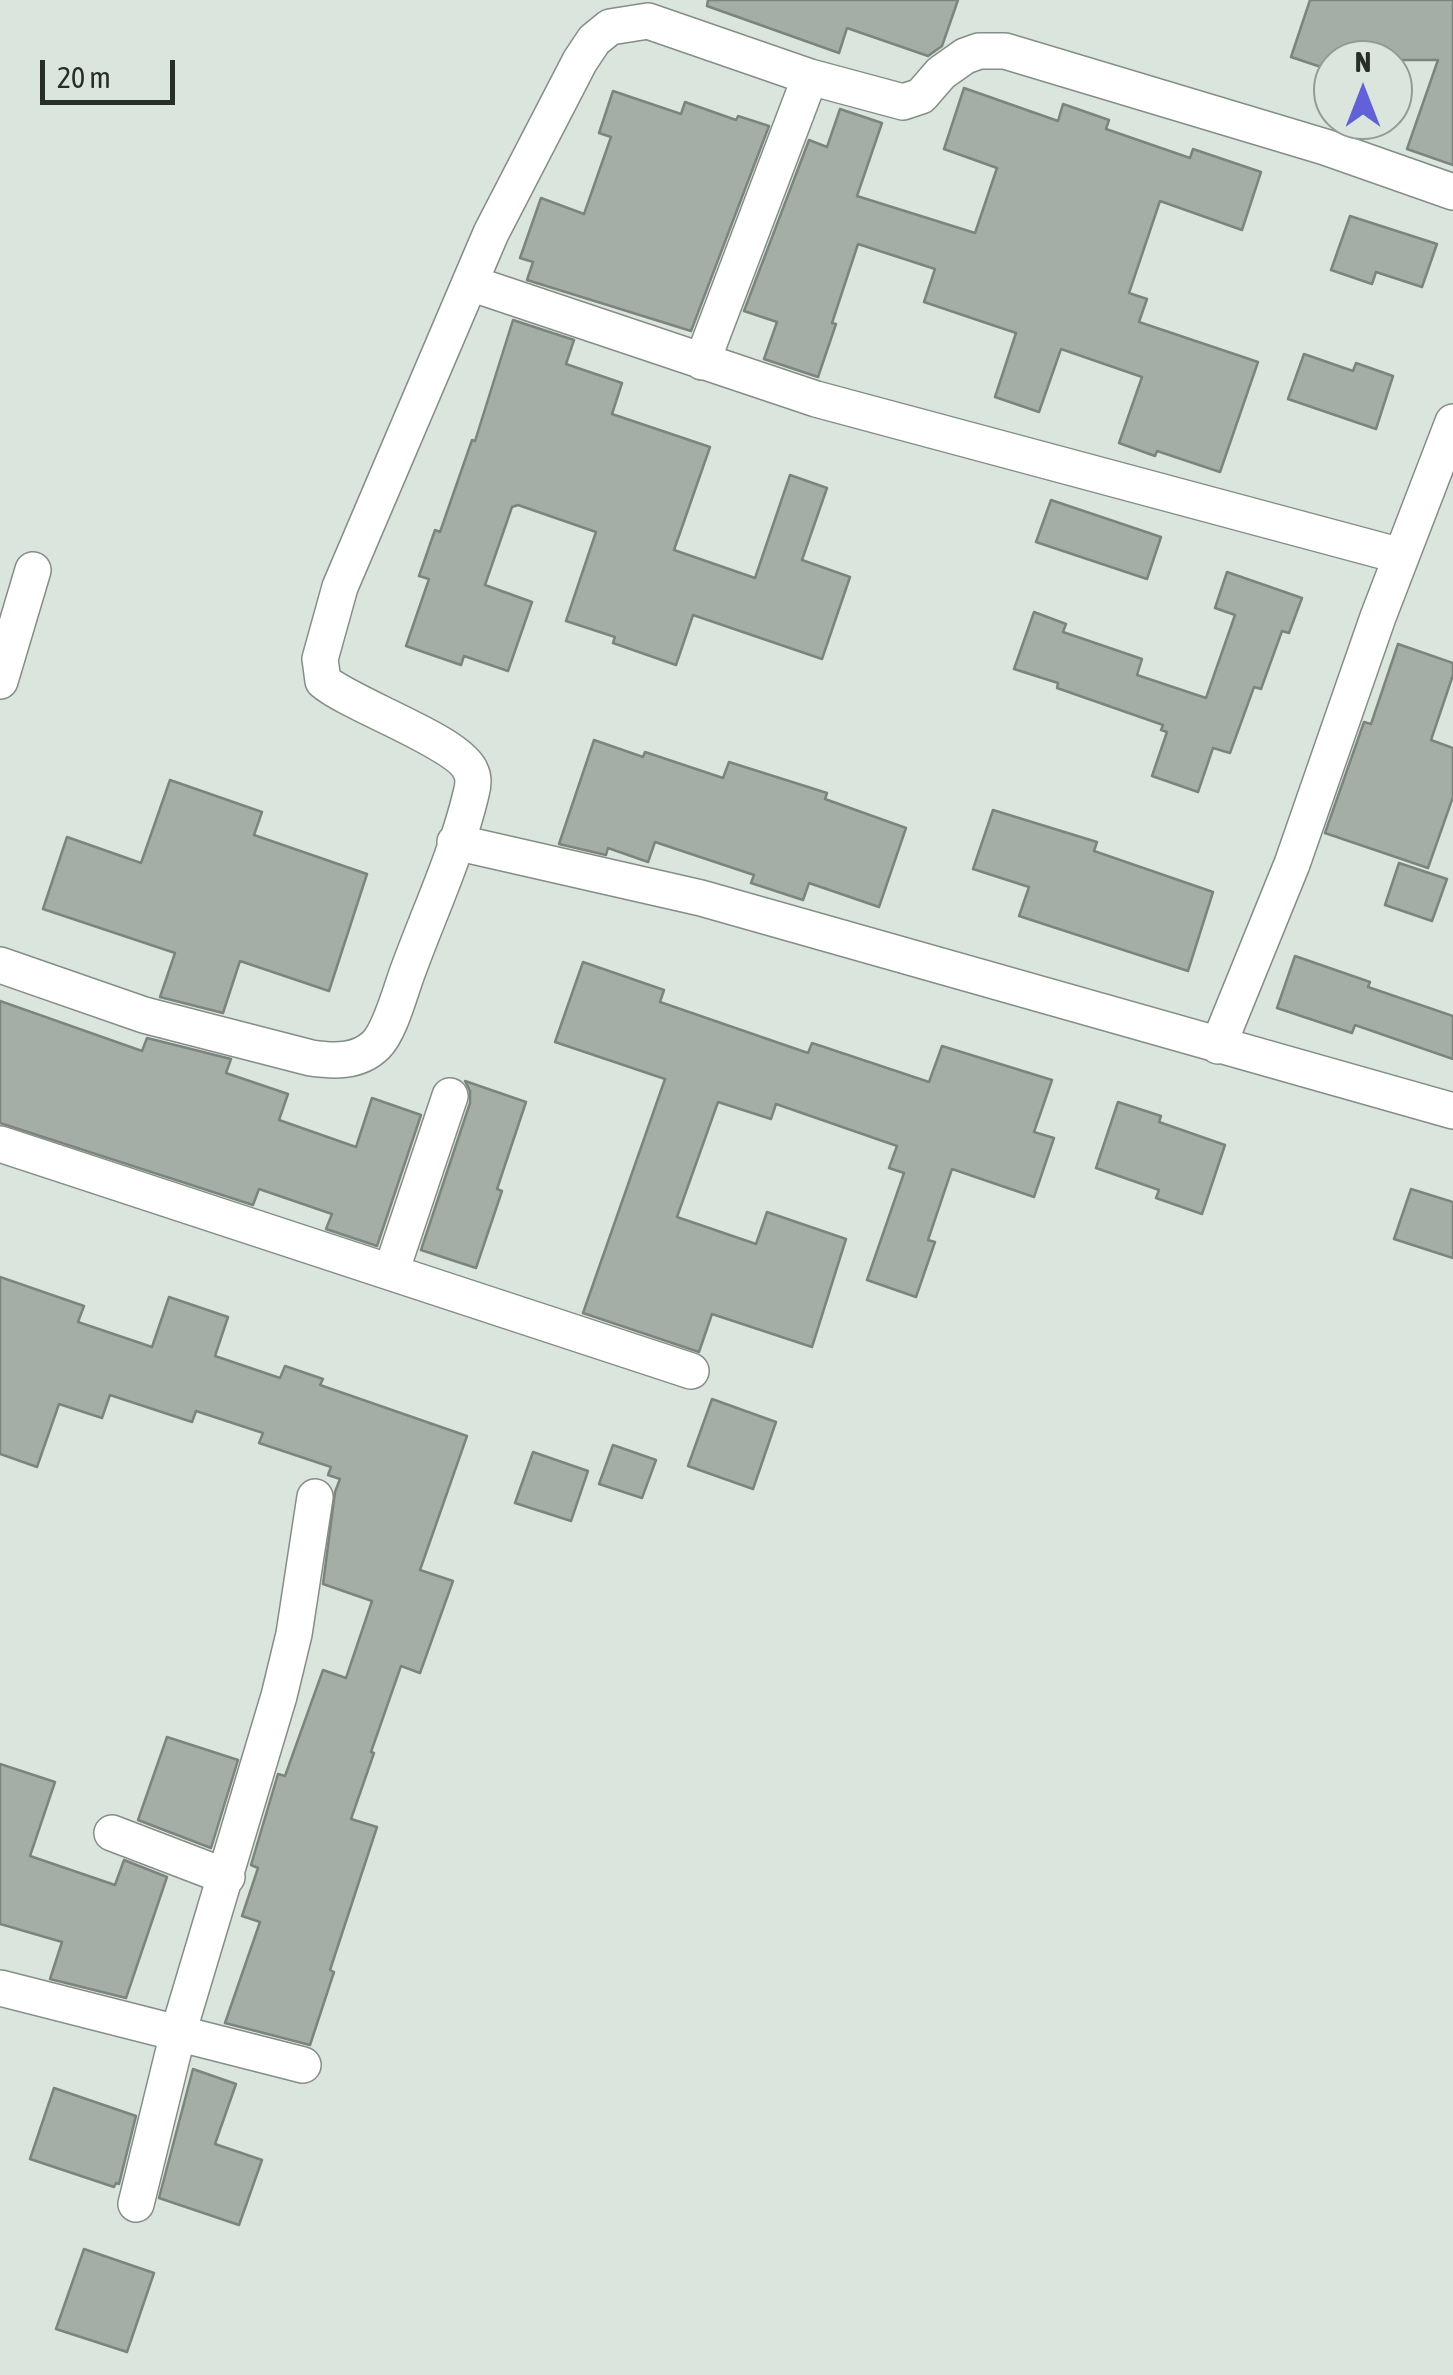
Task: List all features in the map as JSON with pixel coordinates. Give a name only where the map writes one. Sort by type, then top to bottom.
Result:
[{"type":"street","points":[[0,965],[144,1015],[311,1058],[349,1059],[376,1045],[391,1016],[455,842],[472,792],[473,775],[467,764],[443,745],[340,695],[322,681],[320,658],[340,587],[491,234],[580,61],[594,40],[610,27],[648,20],[810,77],[903,102],[921,96],[965,56],[979,51],[1005,51],[1325,147],[1453,192]]},
{"type":"street","points":[[702,362],[810,77]]},
{"type":"street","points":[[470,283],[816,400],[1401,556]]},
{"type":"street","points":[[1218,1046],[1292,864],[1453,422]]},
{"type":"street","points":[[0,681],[32,570]]},
{"type":"street","points":[[455,842],[701,898],[1453,1112]]},
{"type":"street","points":[[391,1272],[450,1096]]},
{"type":"street","points":[[0,1144],[691,1371]]},
{"type":"street","points":[[136,2204],[178,2033],[228,1876],[294,1634],[315,1497]]},
{"type":"street","points":[[112,1833],[228,1876]]},
{"type":"street","points":[[0,1988],[303,2065]]},
{"type":"building","points":[[708,0],[958,0],[942,46],[928,56],[847,28],[839,53],[707,6]]},
{"type":"building","points":[[1310,0],[1453,0],[1453,165],[1407,149],[1438,60],[1413,60],[1413,40],[1313,40],[1313,64],[1291,57]]},
{"type":"building","points":[[964,88],[1058,121],[1063,104],[1109,120],[1106,129],[1190,158],[1193,149],[1261,172],[1242,230],[1160,201],[1129,293],[1147,299],[1139,322],[1258,362],[1220,472],[1119,443],[1142,377],[1061,349],[1039,412],[995,397],[1016,333],[924,302],[935,269],[858,244],[818,377],[764,359],[777,322],[744,311],[809,140],[827,147],[840,109],[882,123],[857,196],[975,233],[997,168],[944,149]]},
{"type":"building","points":[[613,91],[681,114],[685,102],[736,120],[738,116],[769,126],[691,331],[527,280],[533,262],[520,258],[541,198],[584,214],[611,137],[599,133]]},
{"type":"building","points":[[1350,216],[1437,244],[1422,287],[1376,272],[1372,284],[1331,270]]},
{"type":"building","points":[[513,320],[574,340],[566,364],[622,383],[612,414],[710,447],[674,550],[755,578],[790,475],[827,488],[802,560],[850,577],[822,659],[693,615],[676,665],[613,643],[615,637],[566,621],[596,532],[518,505],[512,507],[485,585],[532,602],[508,671],[464,656],[461,665],[406,646],[429,579],[419,576],[435,530],[440,532],[472,440],[475,441]]},
{"type":"building","points":[[1304,354],[1353,371],[1356,363],[1393,376],[1376,429],[1288,399]]},
{"type":"building","points":[[1051,500],[1161,537],[1147,579],[1036,542]]},
{"type":"building","points":[[1227,572],[1302,598],[1289,633],[1282,631],[1261,689],[1254,687],[1230,753],[1213,748],[1198,792],[1152,776],[1167,732],[1161,730],[1163,725],[1014,669],[1034,612],[1066,624],[1063,632],[1142,659],[1137,675],[1206,698],[1235,615],[1215,608]]},
{"type":"building","points":[[1398,644],[1453,663],[1453,675],[1431,740],[1453,748],[1453,797],[1428,868],[1325,833],[1364,722],[1371,724]]},
{"type":"building","points":[[594,740],[723,778],[729,762],[827,793],[825,799],[906,828],[879,907],[809,883],[803,900],[751,883],[754,875],[655,842],[648,862],[608,848],[606,855],[559,844]]},
{"type":"building","points":[[170,780],[262,812],[254,835],[367,874],[329,991],[240,961],[223,1013],[160,997],[175,953],[43,909],[67,837],[141,863]]},
{"type":"building","points":[[993,810],[1097,842],[1094,851],[1213,892],[1188,971],[1019,916],[1029,887],[973,869]]},
{"type":"building","points":[[1399,863],[1447,879],[1432,921],[1385,905]]},
{"type":"building","points":[[1295,956],[1370,982],[1368,987],[1453,1016],[1453,1059],[1355,1025],[1352,1033],[1277,1008]]},
{"type":"building","points":[[583,962],[664,990],[660,1002],[808,1053],[812,1043],[929,1082],[942,1046],[1052,1080],[1034,1132],[1054,1138],[1034,1197],[952,1169],[928,1240],[935,1242],[916,1297],[867,1280],[904,1173],[889,1168],[897,1146],[776,1104],[771,1119],[718,1102],[677,1217],[756,1244],[767,1212],[846,1239],[812,1347],[712,1314],[699,1352],[583,1313],[665,1079],[555,1042]]},
{"type":"building","points":[[0,1001],[142,1051],[147,1038],[231,1059],[226,1073],[288,1094],[279,1120],[356,1147],[372,1098],[421,1115],[377,1246],[326,1229],[332,1214],[259,1189],[253,1205],[0,1123]]},
{"type":"building","points":[[465,1081],[526,1102],[476,1268],[421,1250],[470,1103]]},
{"type":"building","points":[[1118,1102],[1161,1116],[1159,1122],[1225,1145],[1202,1214],[1156,1198],[1159,1190],[1096,1168]]},
{"type":"building","points":[[1411,1189],[1453,1202],[1453,1258],[1394,1239]]},
{"type":"building","points":[[0,1277],[84,1306],[78,1322],[152,1347],[169,1297],[228,1317],[215,1356],[280,1378],[285,1366],[323,1379],[320,1385],[467,1436],[420,1570],[453,1581],[420,1673],[401,1666],[371,1752],[374,1753],[351,1819],[377,1827],[310,2045],[225,2023],[260,1922],[242,1916],[258,1868],[251,1865],[278,1774],[285,1776],[323,1670],[346,1678],[372,1601],[323,1584],[340,1479],[328,1475],[331,1467],[259,1443],[263,1433],[196,1411],[192,1422],[110,1395],[102,1418],[59,1404],[37,1467],[0,1454]]},
{"type":"building","points":[[712,1399],[776,1422],[753,1489],[688,1466]]},
{"type":"building","points":[[613,1445],[656,1460],[642,1498],[599,1484]]},
{"type":"building","points":[[533,1452],[588,1471],[571,1521],[515,1503]]},
{"type":"building","points":[[167,1737],[238,1760],[211,1848],[138,1820]]},
{"type":"building","points":[[0,1764],[55,1782],[30,1856],[115,1885],[124,1860],[167,1877],[126,1998],[50,1979],[62,1942],[0,1924]]},
{"type":"building","points":[[193,2069],[236,2084],[215,2144],[262,2160],[239,2225],[159,2198]]},
{"type":"building","points":[[54,2088],[136,2116],[119,2184],[114,2187],[30,2159]]},
{"type":"building","points":[[84,2249],[154,2273],[127,2352],[56,2329]]}]
